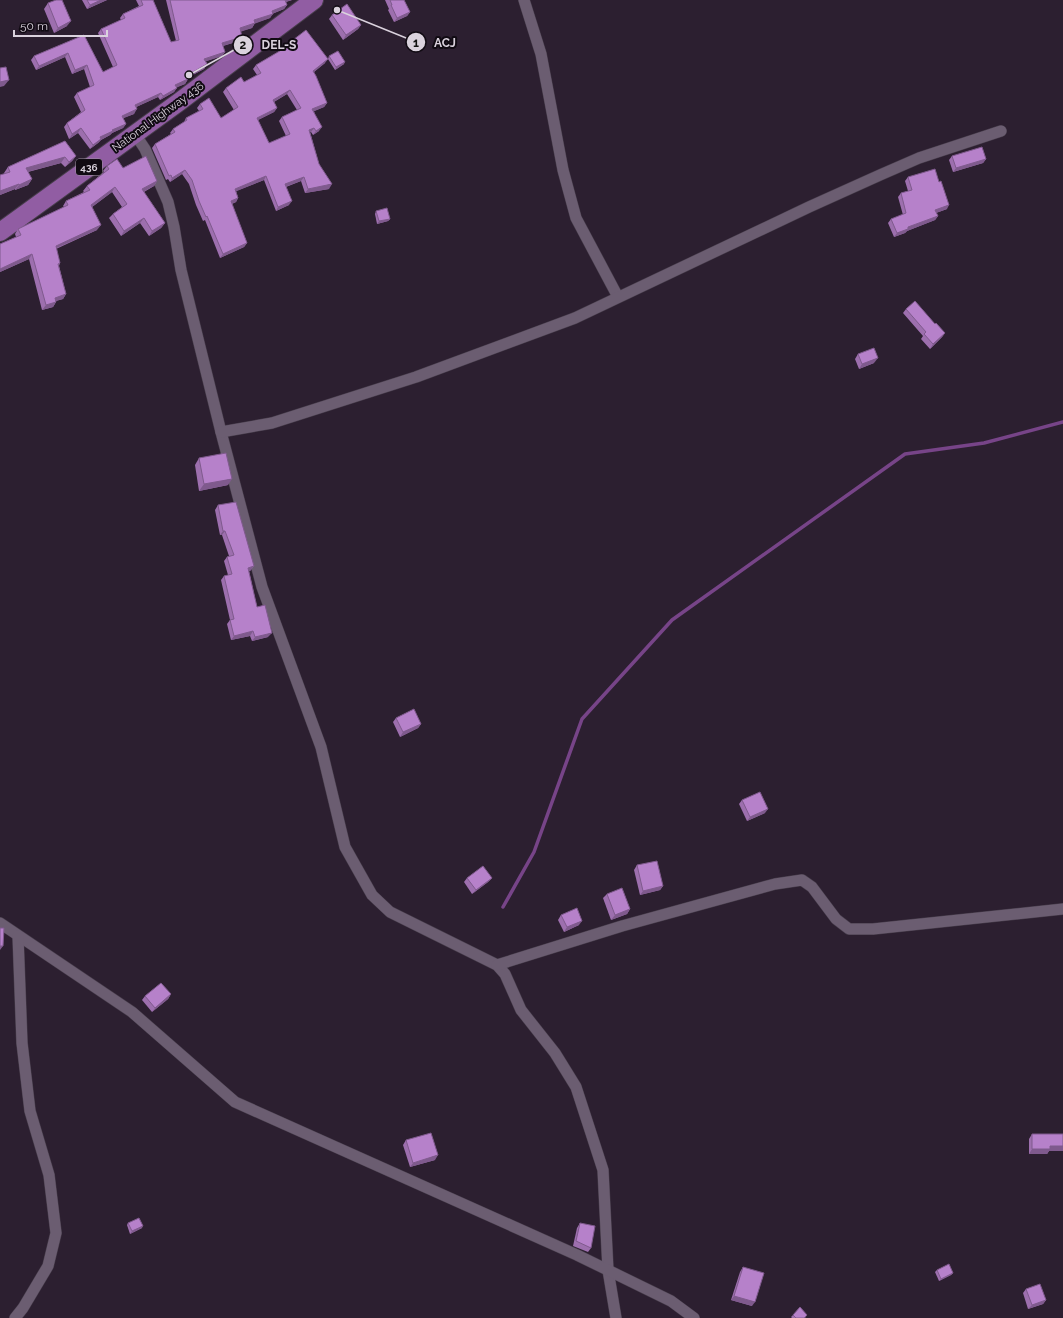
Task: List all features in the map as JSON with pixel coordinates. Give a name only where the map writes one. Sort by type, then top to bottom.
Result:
[{"type":"main road","name":"National Highway 436","points":[[0,232],[180,102],[314,0]]},
{"type":"street","points":[[524,0],[541,54],[563,170],[576,218],[618,296]]},
{"type":"street","points":[[221,432],[272,423],[416,376],[575,318],[618,296],[809,206],[913,161],[1001,131]]},
{"type":"street","points":[[135,134],[145,149],[168,202],[181,270],[221,432],[262,587],[321,747],[345,847],[372,895],[390,912],[497,965],[505,974],[521,1010],[555,1053],[576,1087],[603,1170],[608,1270],[616,1318]]},
{"type":"street","points":[[497,965],[622,926],[775,884],[802,880],[812,887],[836,919],[850,929],[873,929],[1063,909]]},
{"type":"street","points":[[0,923],[132,1012],[235,1102],[577,1255],[671,1301],[694,1318]]},
{"type":"street","points":[[15,1318],[23,1308],[48,1266],[56,1234],[49,1175],[30,1111],[22,1043],[18,936]]},
{"type":"building","points":[[56,0],[62,0],[71,21],[58,28],[48,3]]},
{"type":"building","points":[[87,0],[101,0],[90,5]]},
{"type":"building","points":[[141,0],[153,0],[171,42],[179,40],[170,0],[285,0],[287,5],[272,11],[273,14],[254,20],[255,23],[240,28],[242,37],[222,43],[225,52],[204,59],[207,64],[186,76],[188,79],[175,85],[177,88],[163,96],[161,93],[135,105],[137,109],[122,116],[126,124],[100,137],[101,139],[93,145],[81,128],[72,134],[67,123],[85,110],[77,93],[94,85],[87,65],[75,70],[68,53],[39,66],[34,56],[84,35],[103,72],[117,65],[101,29],[125,18],[123,14],[143,5]]},
{"type":"building","points":[[390,0],[404,0],[410,12],[397,18]]},
{"type":"building","points":[[347,4],[361,25],[346,35],[332,15]]},
{"type":"building","points":[[306,30],[328,59],[313,71],[327,103],[312,109],[322,127],[316,131],[314,128],[309,130],[319,164],[332,184],[308,189],[304,177],[285,184],[292,201],[278,207],[266,176],[235,189],[238,198],[231,201],[247,243],[223,254],[199,201],[192,180],[185,170],[172,178],[171,175],[169,176],[155,144],[175,132],[173,129],[187,120],[186,118],[203,109],[200,104],[209,98],[221,118],[238,107],[226,88],[241,77],[244,82],[261,73],[256,65],[295,42],[293,40]],"holes":[[[290,90],[301,108],[282,117],[290,134],[269,143],[257,118],[277,108],[273,100]]]},
{"type":"building","points":[[338,51],[345,62],[336,67],[329,56]]},
{"type":"building","points":[[6,67],[9,80],[0,82],[0,68]]},
{"type":"building","points":[[65,141],[76,156],[69,162],[65,157],[26,168],[32,179],[0,191],[0,175],[10,172],[8,167]]},
{"type":"building","points":[[982,147],[986,159],[956,168],[952,156]]},
{"type":"building","points":[[146,156],[157,181],[142,189],[165,223],[152,231],[144,218],[124,231],[113,214],[127,204],[115,187],[91,205],[101,225],[56,246],[60,263],[58,264],[66,294],[55,298],[56,302],[46,305],[32,254],[0,269],[0,244],[21,235],[18,229],[68,205],[66,201],[90,190],[87,186],[109,169],[107,166],[117,159],[123,168]]},
{"type":"building","points":[[935,169],[939,182],[941,181],[949,205],[935,210],[938,216],[908,227],[908,229],[897,233],[891,219],[906,213],[901,193],[912,190],[908,177]]},
{"type":"building","points":[[387,208],[390,219],[379,221],[376,211]]},
{"type":"building","points":[[915,301],[945,333],[933,344],[924,334],[926,332],[906,309]]},
{"type":"building","points":[[874,348],[878,358],[862,364],[858,354]]},
{"type":"building","points":[[226,453],[232,479],[204,484],[199,458]]},
{"type":"building","points":[[236,502],[254,566],[248,568],[257,607],[265,605],[272,633],[255,637],[253,631],[234,636],[230,620],[234,619],[224,576],[232,574],[227,557],[234,555],[225,531],[223,531],[218,505]]},
{"type":"building","points":[[414,709],[421,724],[403,732],[396,718]]},
{"type":"building","points":[[760,792],[768,809],[750,817],[742,800]]},
{"type":"building","points":[[657,861],[663,886],[643,891],[637,865]]},
{"type":"building","points":[[483,866],[492,878],[476,890],[467,878]]},
{"type":"building","points":[[622,888],[630,909],[615,915],[607,894]]},
{"type":"building","points":[[577,908],[582,921],[567,927],[561,915]]},
{"type":"building","points":[[0,928],[4,928],[3,946],[0,946]]},
{"type":"building","points":[[161,983],[171,994],[155,1008],[145,996]]},
{"type":"building","points":[[431,1133],[438,1155],[413,1163],[406,1140]]},
{"type":"building","points":[[1032,1134],[1063,1134],[1063,1146],[1050,1146],[1050,1149],[1032,1149]]},
{"type":"building","points":[[139,1218],[143,1226],[132,1231],[128,1223]]},
{"type":"building","points":[[580,1223],[595,1226],[591,1248],[576,1241]]},
{"type":"building","points":[[949,1264],[953,1273],[941,1279],[937,1270]]},
{"type":"building","points":[[743,1267],[764,1273],[755,1302],[734,1296]]},
{"type":"building","points":[[1040,1284],[1046,1300],[1032,1305],[1026,1289]]},
{"type":"building","points":[[800,1307],[807,1315],[804,1318],[796,1318],[793,1315]]},
{"type":"waterway","points":[[503,907],[534,852],[582,719],[672,620],[905,454],[984,443],[1063,422]]},
{"type":"place","name":"ACJ","points":[[337,10]]},
{"type":"place","name":"DEL-S","points":[[189,75]]}]
